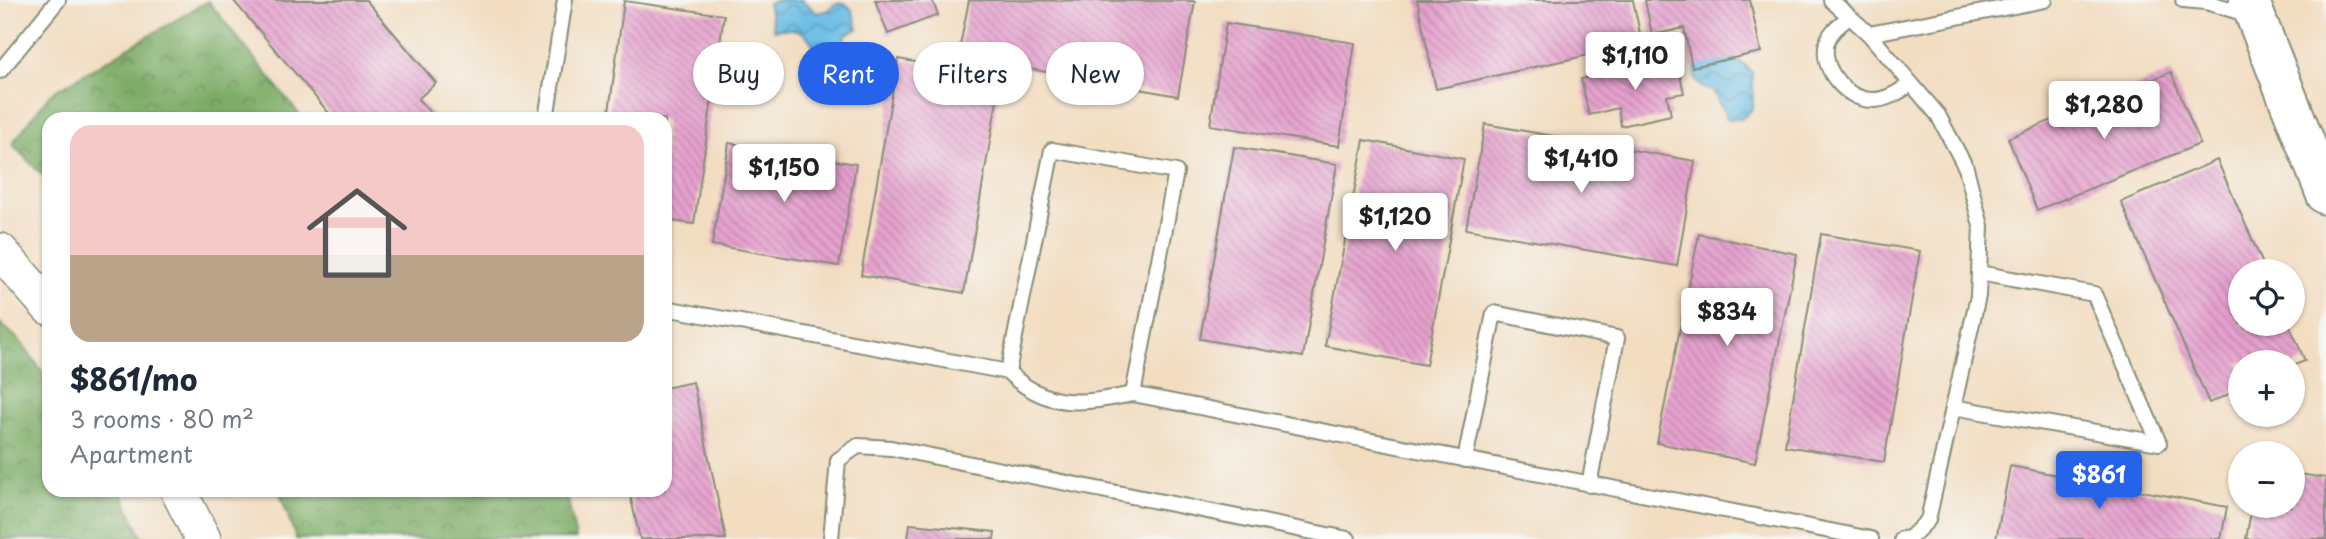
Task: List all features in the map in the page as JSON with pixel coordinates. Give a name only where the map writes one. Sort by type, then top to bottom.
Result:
[{"type":"main road","points":[[2251,8],[2326,195]]},
{"type":"street","points":[[0,250],[42,299]]},
{"type":"street","points":[[182,497],[203,539]]},
{"type":"lane","points":[[0,71],[58,0]]},
{"type":"lane","points":[[547,112],[565,0]]},
{"type":"lane","points":[[1831,0],[1869,34],[1937,115],[1966,168],[1981,226],[1978,296],[1928,520],[1910,538],[1902,539]]},
{"type":"lane","points":[[1869,34],[2045,0]]},
{"type":"lane","points":[[2183,0],[2251,8]]},
{"type":"lane","points":[[1848,18],[1835,28],[1826,48],[1832,76],[1854,96],[1872,100],[1893,96],[1912,84]]},
{"type":"lane","points":[[1008,372],[1052,150],[1176,172],[1133,394]]},
{"type":"lane","points":[[1954,407],[2160,443],[2094,294],[1979,273]]},
{"type":"lane","points":[[672,309],[1008,372],[1039,397],[1076,402],[1133,394],[1871,539]]},
{"type":"lane","points":[[1465,460],[1494,313],[1617,338],[1589,485]]},
{"type":"lane","points":[[831,539],[838,460],[859,446],[891,448],[1348,539]]},
{"type":"green space","points":[[208,1],[297,112],[42,112],[42,175],[12,144],[50,94]]},
{"type":"green space","points":[[0,323],[20,341],[42,371],[42,497],[123,497],[143,539],[0,539]]},
{"type":"green space","points":[[281,497],[567,497],[576,539],[296,539]]},
{"type":"water","points":[[802,0],[817,13],[829,10],[835,4],[845,3],[852,10],[858,29],[845,35],[844,42],[811,42],[806,35],[796,30],[774,30],[768,3]]},
{"type":"water","points":[[1728,56],[1745,65],[1752,73],[1753,108],[1741,119],[1728,120],[1713,91],[1698,84],[1695,76],[1697,60]]},
{"type":"building","points":[[233,0],[366,0],[436,83],[418,99],[430,112],[328,112]]},
{"type":"building","points":[[875,0],[932,0],[938,15],[888,34]]},
{"type":"building","points":[[969,0],[1195,1],[1178,96],[1144,90],[1144,42],[1046,42],[1046,72],[1032,69],[1032,42],[961,42]]},
{"type":"building","points":[[1417,0],[1633,0],[1642,43],[1436,89]]},
{"type":"building","points":[[1645,0],[1750,0],[1761,52],[1692,67],[1684,28],[1652,35]]},
{"type":"building","points":[[624,1],[724,15],[720,42],[693,42],[693,105],[711,105],[694,224],[672,221],[672,112],[609,112]]},
{"type":"building","points":[[1226,23],[1355,43],[1339,146],[1210,125]]},
{"type":"building","points":[[1676,58],[1684,93],[1667,96],[1671,115],[1621,126],[1618,108],[1589,115],[1581,79]]},
{"type":"building","points":[[899,59],[913,62],[913,105],[996,105],[964,293],[861,275],[890,105],[899,105]]},
{"type":"building","points":[[2171,72],[2200,144],[2037,210],[2008,138]]},
{"type":"building","points":[[1485,124],[1695,161],[1677,266],[1466,229]]},
{"type":"building","points":[[1364,140],[1464,159],[1426,365],[1325,346]]},
{"type":"building","points":[[729,143],[856,164],[839,266],[712,245]]},
{"type":"building","points":[[1234,147],[1337,164],[1303,357],[1200,339]]},
{"type":"building","points":[[2217,160],[2261,259],[2228,259],[2228,336],[2294,336],[2300,350],[2228,350],[2228,394],[2209,403],[2121,202]]},
{"type":"building","points":[[1699,234],[1797,254],[1755,463],[1657,443]]},
{"type":"building","points":[[1821,234],[1920,251],[1884,462],[1785,446]]},
{"type":"building","points":[[693,382],[726,539],[640,539],[631,497],[672,497],[672,386]]},
{"type":"building","points":[[2010,466],[2227,507],[2221,539],[1996,539]]},
{"type":"building","points":[[2305,475],[2326,478],[2326,539],[2246,539],[2250,518],[2305,518]]},
{"type":"building","points":[[910,524],[995,532],[994,539],[908,539]]}]
